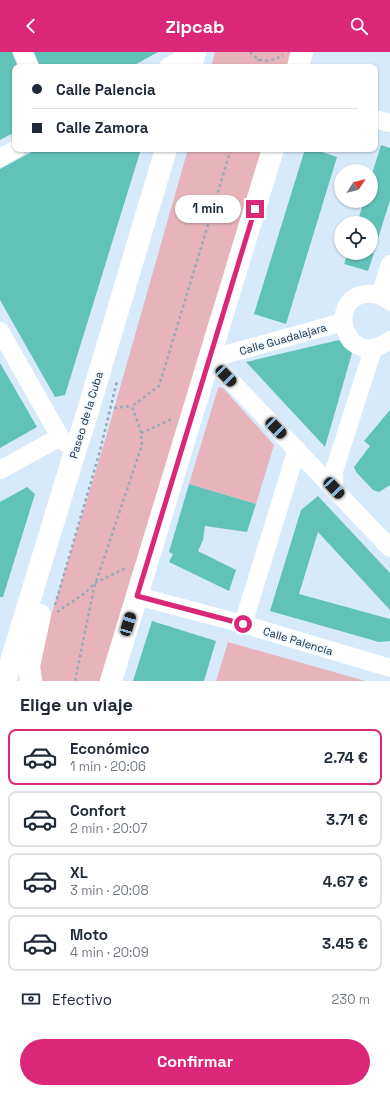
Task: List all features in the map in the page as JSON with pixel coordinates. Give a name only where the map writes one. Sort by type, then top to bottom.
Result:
[{"type":"main road","points":[[192,64],[194,52]]},
{"type":"main road","points":[[299,64],[302,52]]},
{"type":"main road","name":"Paseo de la Cuba","points":[[7,673],[68,443],[87,417],[165,152]]},
{"type":"main road","points":[[111,681],[272,152]]},
{"type":"main road","points":[[31,681],[29,666],[39,617],[82,476],[68,443]]},
{"type":"street","points":[[22,52],[28,64]]},
{"type":"street","points":[[173,64],[194,52]]},
{"type":"street","points":[[378,120],[390,124]]},
{"type":"street","points":[[0,158],[12,151]]},
{"type":"street","points":[[390,264],[385,298],[371,293],[362,294],[348,305],[344,313],[343,322],[344,330],[352,341],[364,348],[382,346],[390,340]]},
{"type":"street","name":"Calle Guadalajara","points":[[210,359],[343,322]]},
{"type":"street","points":[[0,331],[68,443],[0,470]]},
{"type":"street","points":[[334,488],[334,471],[373,348]]},
{"type":"street","points":[[210,359],[390,548]]},
{"type":"street","points":[[243,624],[297,449]]},
{"type":"street","name":"Calle Palencia","points":[[137,596],[243,624],[390,668]]},
{"type":"path","points":[[250,52],[259,59],[271,61],[283,55],[285,52]]},
{"type":"path","points":[[257,64],[259,59]]},
{"type":"path","points":[[114,408],[132,406],[159,386],[230,152]]},
{"type":"path","points":[[118,380],[100,451],[55,612],[85,593],[96,583],[128,567]]},
{"type":"path","points":[[75,681],[96,583],[142,445],[141,433],[132,406]]},
{"type":"path","points":[[141,433],[178,416]]},
{"type":"shaded area","points":[[215,52],[291,52],[288,59],[291,59],[289,64],[212,64]]},
{"type":"shaded area","points":[[187,152],[262,152],[100,681],[37,681],[49,622],[104,444]]},
{"type":"shaded area","points":[[219,387],[223,388],[274,445],[256,504],[189,484]]},
{"type":"shaded area","points":[[228,642],[355,678],[365,681],[216,681]]},
{"type":"building","points":[[0,52],[12,52],[17,64],[12,64],[12,134],[0,140]]},
{"type":"building","points":[[34,52],[158,52],[136,64],[39,64]]},
{"type":"building","points":[[381,145],[390,148],[390,200],[378,239],[378,216],[359,216],[362,208],[378,208],[378,164],[375,164]]},
{"type":"building","points":[[31,152],[140,152],[65,395],[55,397],[0,300],[0,169]]},
{"type":"building","points":[[304,152],[322,152],[337,157],[286,324],[254,314]]},
{"type":"building","points":[[345,260],[372,260],[368,271],[344,264]]},
{"type":"building","points":[[339,340],[344,347],[352,353],[325,447],[246,362]]},
{"type":"building","points":[[0,363],[37,427],[0,448]]},
{"type":"building","points":[[390,410],[390,485],[379,492],[373,490],[356,472],[354,467],[370,446],[364,441]]},
{"type":"building","points":[[189,484],[256,504],[247,532],[205,526],[203,540],[198,551],[236,570],[229,591],[169,562],[173,554],[169,552]]},
{"type":"building","points":[[27,487],[35,494],[3,597],[0,597],[0,502]]},
{"type":"building","points":[[318,496],[390,573],[390,610],[318,532],[299,594],[390,619],[390,641],[379,642],[270,611],[301,510]]},
{"type":"building","points":[[152,621],[216,641],[204,681],[133,681]]},
{"type":"route","points":[[243,624],[137,596],[255,209]]}]
